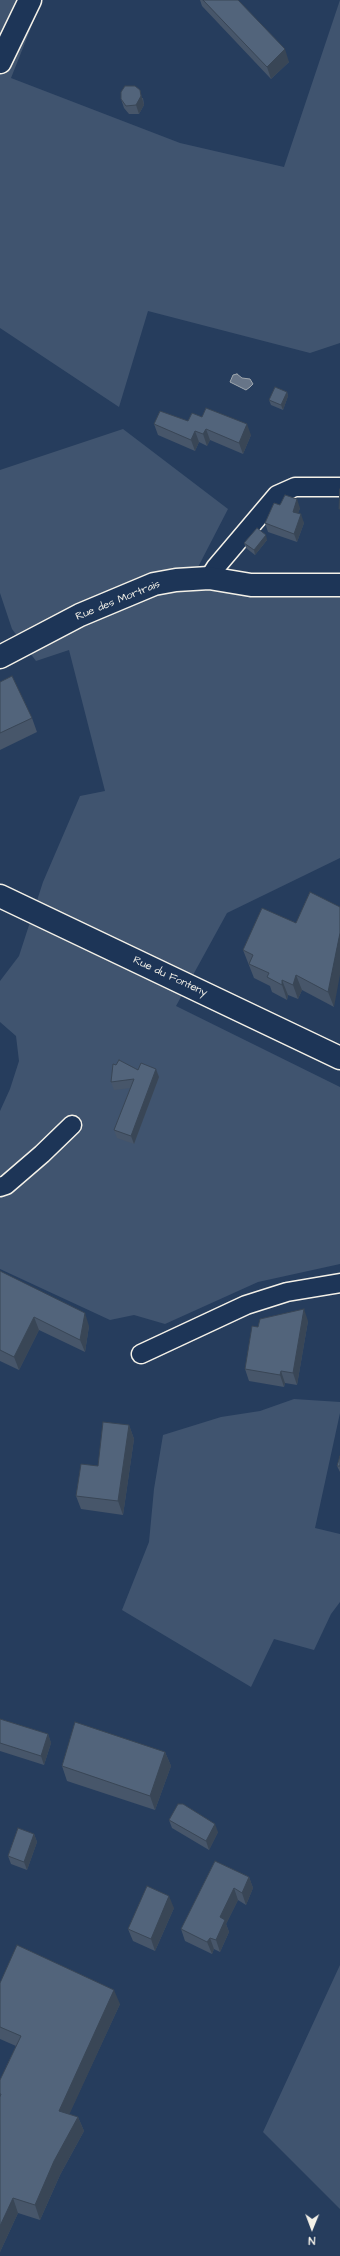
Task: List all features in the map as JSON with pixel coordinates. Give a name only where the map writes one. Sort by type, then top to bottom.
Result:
[{"type":"street","points":[[0,62],[30,0]]},
{"type":"street","points":[[210,578],[216,567],[277,495],[295,487],[340,486]]},
{"type":"street","name":"Rue des Mortrais","points":[[0,657],[80,615],[154,584],[176,580],[210,578],[251,585],[340,585]]},
{"type":"street","name":"Rue du Fonteny","points":[[0,896],[340,1058]]},
{"type":"street","points":[[0,1187],[6,1185],[42,1154],[72,1125]]},
{"type":"street","points":[[141,1354],[246,1305],[287,1292],[340,1283]]},
{"type":"shaded area","points":[[0,0],[42,0],[11,78],[180,143],[284,167],[340,0],[340,343],[310,353],[148,311],[119,407],[0,328]]},
{"type":"shaded area","points":[[237,374],[242,378],[250,379],[253,384],[246,390],[230,382],[233,375]]},
{"type":"shaded area","points":[[123,429],[228,509],[196,571],[227,593],[340,597],[340,858],[227,913],[176,1006],[340,1087],[340,1264],[258,1282],[165,1324],[134,1315],[110,1320],[0,1269],[0,1111],[10,1089],[19,1061],[16,1036],[0,1022],[0,981],[19,956],[43,882],[80,796],[105,791],[69,650],[36,661],[12,629],[0,593],[0,470]]},
{"type":"shaded area","points":[[294,1399],[340,1402],[340,1413],[315,1528],[340,1534],[340,1602],[331,1614],[314,1650],[274,1639],[251,1687],[122,1610],[149,1542],[154,1489],[163,1435],[221,1417],[260,1411]]},
{"type":"shaded area","points":[[340,1965],[340,2209],[263,2132]]},
{"type":"building","points":[[203,0],[238,0],[285,49],[267,67]]},
{"type":"building","points":[[125,86],[135,86],[140,90],[141,96],[136,105],[126,106],[121,99],[121,92]]},
{"type":"building","points":[[275,387],[287,392],[281,405],[269,400]]},
{"type":"building","points":[[206,408],[247,424],[239,443],[206,429],[203,434],[195,431],[191,440],[154,424],[160,411],[188,421],[192,413],[202,417]]},
{"type":"building","points":[[285,495],[297,499],[293,512],[301,514],[294,534],[265,523],[274,503],[280,505]]},
{"type":"building","points":[[257,528],[266,535],[254,550],[244,543]]},
{"type":"building","points":[[12,676],[32,718],[0,733],[0,682]]},
{"type":"building","points":[[310,892],[340,907],[340,933],[328,992],[296,975],[293,985],[282,980],[282,985],[267,977],[269,973],[249,964],[253,955],[243,950],[262,908],[296,923]]},
{"type":"building","points":[[119,1060],[138,1070],[141,1063],[156,1069],[131,1136],[114,1130],[134,1079],[111,1082],[113,1064],[116,1065]]},
{"type":"building","points":[[0,1271],[85,1313],[80,1340],[34,1317],[14,1357],[0,1350]]},
{"type":"building","points":[[304,1309],[293,1373],[281,1371],[280,1375],[245,1369],[252,1326],[258,1327],[260,1319]]},
{"type":"building","points":[[103,1422],[129,1425],[118,1501],[76,1496],[81,1464],[98,1466]]},
{"type":"building","points":[[340,1456],[340,1466],[337,1466]]},
{"type":"building","points":[[0,1719],[48,1734],[41,1756],[0,1743]]},
{"type":"building","points":[[75,1722],[165,1752],[150,1796],[62,1766]]},
{"type":"building","points":[[178,1804],[183,1804],[215,1824],[206,1841],[169,1820]]},
{"type":"building","points":[[18,1828],[34,1834],[24,1862],[8,1856]]},
{"type":"building","points":[[215,1861],[249,1877],[242,1893],[234,1888],[220,1917],[225,1920],[216,1940],[210,1938],[207,1942],[181,1929]]},
{"type":"building","points":[[147,1886],[169,1896],[151,1939],[128,1929]]},
{"type":"building","points":[[17,1945],[114,1990],[59,2111],[78,2117],[54,2161],[35,2205],[13,2198],[0,2226],[0,2080],[21,2036],[0,2027],[0,1983]]}]
